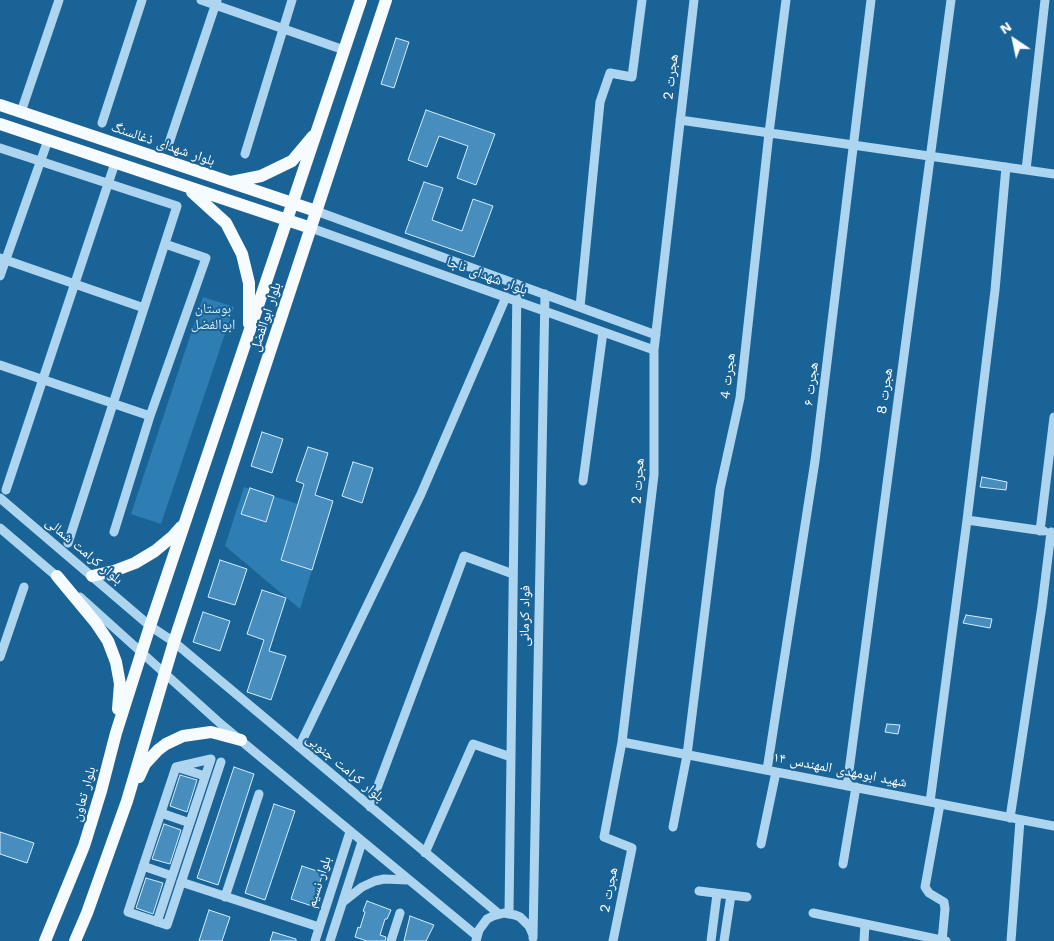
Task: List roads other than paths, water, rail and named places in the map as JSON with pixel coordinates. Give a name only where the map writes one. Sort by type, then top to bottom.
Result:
[{"type":"main road","name":"بلوار ابوالفضل","points":[[142,652],[361,0]]},
{"type":"main road","name":"بلوار ابوالفضل","points":[[164,672],[386,0]]},
{"type":"main road","name":"بلوار شهدای ذغالسنگ","points":[[0,105],[316,211]]},
{"type":"main road","points":[[0,124],[311,228]]},
{"type":"main road","points":[[230,182],[261,176],[292,161],[318,130]]},
{"type":"main road","points":[[184,186],[226,223],[242,254],[249,283],[249,336]]},
{"type":"main road","points":[[92,576],[114,571],[135,563],[159,548],[188,519]]},
{"type":"main road","points":[[57,576],[96,622],[108,641],[116,662],[120,684],[116,733]]},
{"type":"main road","name":"بلوار تعاون","points":[[45,941],[84,846],[116,733],[142,652]]},
{"type":"main road","points":[[75,941],[127,801],[164,672]]},
{"type":"main road","points":[[127,801],[145,764],[174,739],[192,733],[211,732],[241,740]]},
{"type":"street","points":[[21,112],[59,0]]},
{"type":"street","points":[[102,123],[142,0]]},
{"type":"street","points":[[201,0],[216,2],[344,50]]},
{"type":"street","points":[[245,154],[292,0]]},
{"type":"street","points":[[580,308],[600,102],[610,74],[632,77],[642,0]]},
{"type":"street","name":"هجرت 2","points":[[613,941],[632,848],[604,837],[622,742],[654,476],[654,350],[694,0]]},
{"type":"street","name":"هجرت 4","points":[[673,827],[687,754],[720,489],[740,398],[768,132],[786,0]]},
{"type":"street","name":"هجرت ۶","points":[[761,844],[815,461],[871,0]]},
{"type":"street","name":"هجرت 8","points":[[842,864],[951,0]]},
{"type":"street","points":[[1026,170],[1045,0]]},
{"type":"street","points":[[168,146],[216,2]]},
{"type":"street","points":[[680,120],[1054,174]]},
{"type":"street","points":[[0,276],[3,259],[48,140]]},
{"type":"street","points":[[0,148],[177,206],[68,543]]},
{"type":"street","points":[[3,494],[115,163]]},
{"type":"street","points":[[930,802],[995,290],[1006,167]]},
{"type":"street","name":"بلوار شهدای ناجا","points":[[316,211],[656,335]]},
{"type":"street","name":"بلوار شهدای ناجا","points":[[311,228],[654,350]]},
{"type":"street","points":[[114,532],[150,416],[206,258],[165,244]]},
{"type":"street","points":[[3,259],[144,308]]},
{"type":"street","name":"فواد کرمانی","points":[[509,913],[517,284]]},
{"type":"street","name":"فواد کرمانی","points":[[533,939],[545,294]]},
{"type":"street","points":[[299,747],[421,494],[506,297]]},
{"type":"street","points":[[583,481],[603,332]]},
{"type":"street","points":[[0,365],[150,416]]},
{"type":"street","points":[[1040,531],[1054,417]]},
{"type":"street","name":"بلوار کرامت شمالی","points":[[3,494],[92,576],[150,626],[174,642]]},
{"type":"street","points":[[967,520],[1052,533],[1010,818]]},
{"type":"street","points":[[0,528],[4,535],[57,576],[241,740],[477,939],[479,930],[487,919],[499,914],[509,913],[515,914],[525,921],[532,932],[533,939]]},
{"type":"street","points":[[370,807],[464,556],[513,574]]},
{"type":"street","points":[[0,657],[24,587]]},
{"type":"street","name":"بلوار کرامت جنوبی","points":[[174,642],[499,914]]},
{"type":"street","name":"شهید ابومهدی المهندس ۱۴","points":[[622,742],[1054,826]]},
{"type":"street","points":[[425,853],[473,744],[511,757]]},
{"type":"street","points":[[157,922],[211,759],[176,767]]},
{"type":"street","points":[[176,767],[128,912],[167,925],[221,762]]},
{"type":"street","points":[[176,767],[205,776]]},
{"type":"street","points":[[225,897],[259,794]]},
{"type":"street","points":[[813,913],[944,941],[944,902],[929,893],[925,887],[940,804]]},
{"type":"street","points":[[161,813],[190,823]]},
{"type":"street","points":[[1011,941],[1020,820]]},
{"type":"street","name":"بلوار نسیم","points":[[315,941],[350,832]]},
{"type":"street","name":"بلوار نسیم","points":[[330,941],[362,842]]},
{"type":"street","points":[[143,866],[172,876]]},
{"type":"street","points":[[335,880],[338,876],[344,875],[348,879],[348,884]]},
{"type":"street","points":[[343,902],[362,887],[376,881],[408,880]]},
{"type":"street","points":[[181,882],[319,927]]},
{"type":"street","points":[[167,891],[177,894]]},
{"type":"street","points":[[699,891],[747,898]]},
{"type":"street","points":[[710,941],[717,894]]},
{"type":"street","points":[[724,941],[731,895]]},
{"type":"street","points":[[715,912],[718,907],[722,906],[727,909],[728,914]]},
{"type":"street","points":[[391,941],[400,913]]},
{"type":"street","points":[[864,941],[865,924]]},
{"type":"park label","name":"بوستان ابوالفضل","points":[[213,318]]}]
